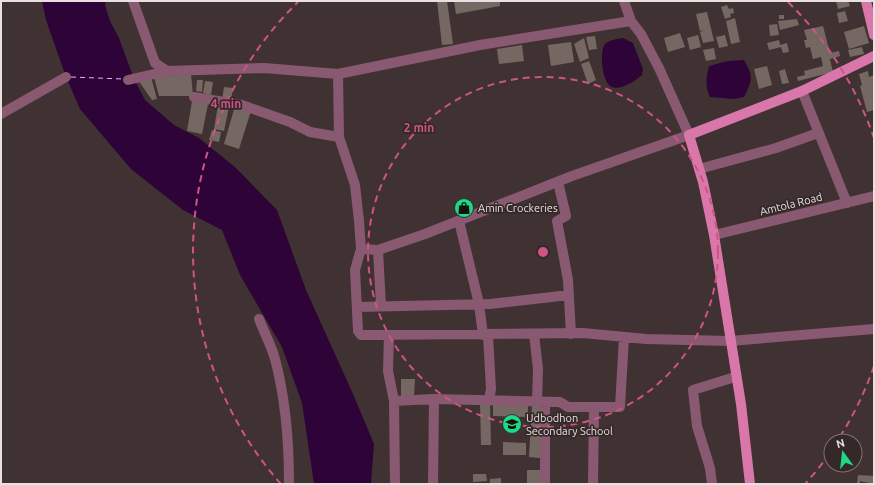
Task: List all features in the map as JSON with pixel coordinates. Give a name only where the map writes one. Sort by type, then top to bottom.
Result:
[{"type":"main road","points":[[866,1],[874,35]]},
{"type":"main road","points":[[750,484],[743,419],[735,377],[714,235],[699,169],[689,135],[802,91],[874,56]]},
{"type":"street","points":[[133,1],[155,63],[167,71]]},
{"type":"street","points":[[360,249],[378,250],[459,221],[558,182],[689,135],[659,68],[641,34],[631,21],[624,1]]},
{"type":"street","points":[[128,80],[167,71],[264,68],[338,74],[480,45],[631,21]]},
{"type":"street","points":[[338,74],[339,137],[355,185],[360,249],[355,270],[359,333],[389,335],[571,334],[624,337],[646,340],[730,341],[874,329]]},
{"type":"street","points":[[1,114],[66,77]]},
{"type":"street","points":[[802,91],[847,202]]},
{"type":"street","points":[[194,97],[242,105],[290,122],[310,132],[339,137]]},
{"type":"street","points":[[699,169],[776,148],[818,133]]},
{"type":"street","points":[[558,182],[566,216],[558,221],[564,254],[571,334]]},
{"type":"street","name":"Amtola Road","points":[[714,235],[874,196]]},
{"type":"street","points":[[459,221],[486,335],[491,389],[489,400]]},
{"type":"street","points":[[378,250],[381,306]]},
{"type":"street","points":[[357,307],[479,304],[568,295]]},
{"type":"street","points":[[259,319],[275,357],[284,398],[288,438],[288,484]]},
{"type":"street","points":[[534,334],[541,402],[545,484]]},
{"type":"street","points":[[389,335],[388,371],[394,401],[395,484]]},
{"type":"street","points":[[394,401],[434,399],[489,400],[560,402],[568,407],[620,407],[624,337]]},
{"type":"street","points":[[712,484],[710,468],[697,426],[693,390],[735,377]]},
{"type":"street","points":[[433,484],[434,399]]},
{"type":"street","points":[[593,484],[594,407]]},
{"type":"shaded area","points":[[42,1],[106,1],[105,5],[110,21],[119,38],[134,79],[145,100],[174,125],[199,138],[235,167],[277,210],[306,290],[374,444],[371,484],[314,484],[302,403],[282,347],[240,275],[222,230],[183,210],[131,169],[80,109],[66,77],[46,20]]},
{"type":"shaded area","points":[[623,38],[633,43],[643,69],[642,75],[627,85],[618,88],[610,86],[607,83],[602,66],[602,53],[605,44],[613,40]]},
{"type":"shaded area","points":[[744,60],[751,75],[751,79],[744,97],[734,99],[710,97],[706,82],[709,66],[728,61]]},
{"type":"building","points":[[437,1],[447,1],[453,44],[442,45]]},
{"type":"building","points":[[454,1],[500,1],[500,6],[456,14]]},
{"type":"building","points":[[836,1],[848,1],[850,6],[838,9]]},
{"type":"building","points":[[727,5],[729,9],[733,8],[734,13],[730,14],[731,17],[725,19],[721,7]]},
{"type":"building","points":[[845,11],[848,21],[839,23],[837,13]]},
{"type":"building","points":[[707,12],[714,41],[703,43],[700,32],[704,30],[700,31],[696,14]]},
{"type":"building","points":[[779,15],[784,15],[784,19],[779,19]]},
{"type":"building","points":[[735,18],[740,42],[731,44],[726,21]]},
{"type":"building","points":[[797,19],[799,25],[780,30],[778,21]]},
{"type":"building","points":[[777,24],[779,35],[770,36],[769,25]]},
{"type":"building","points":[[823,26],[830,53],[839,51],[840,56],[830,59],[833,72],[798,81],[797,77],[805,75],[804,71],[823,66],[821,57],[813,59],[810,47],[806,48],[804,40],[807,40],[804,30]]},
{"type":"building","points":[[864,26],[869,43],[849,49],[844,32]]},
{"type":"building","points":[[680,33],[685,47],[668,52],[664,38]]},
{"type":"building","points":[[698,35],[701,47],[690,50],[687,38]]},
{"type":"building","points":[[725,35],[728,46],[719,48],[716,37]]},
{"type":"building","points":[[595,36],[597,49],[589,50],[586,37]]},
{"type":"building","points":[[584,38],[589,58],[580,62],[574,44]]},
{"type":"building","points":[[779,40],[780,45],[787,43],[789,52],[783,53],[781,47],[769,50],[767,43]]},
{"type":"building","points":[[571,42],[574,62],[551,66],[548,45]]},
{"type":"building","points":[[522,45],[524,61],[499,64],[497,49]]},
{"type":"building","points":[[862,47],[864,54],[850,57],[848,50]]},
{"type":"building","points":[[714,48],[716,59],[706,61],[703,50]]},
{"type":"building","points":[[589,61],[596,80],[588,84],[581,64]]},
{"type":"building","points":[[767,66],[772,85],[759,89],[754,69]]},
{"type":"building","points":[[785,69],[789,83],[782,84],[779,71]]},
{"type":"building","points":[[868,71],[869,77],[874,75],[874,110],[867,112],[860,86],[862,85],[859,74]]},
{"type":"building","points":[[191,74],[193,96],[159,96],[154,77]]},
{"type":"building","points":[[151,77],[157,99],[152,100],[138,80]]},
{"type":"building","points":[[197,80],[203,80],[202,92],[196,91]]},
{"type":"building","points":[[205,81],[213,82],[211,95],[203,93]]},
{"type":"building","points":[[224,87],[233,88],[231,101],[222,100]]},
{"type":"building","points":[[192,101],[208,104],[202,134],[187,131]]},
{"type":"building","points":[[218,105],[229,107],[224,131],[214,129]]},
{"type":"building","points":[[235,106],[251,111],[239,149],[224,144]]},
{"type":"building","points":[[212,130],[221,132],[219,142],[209,140]]},
{"type":"building","name":"Amin Crockeries","points":[[464,200],[468,213],[464,215],[459,202]]},
{"type":"building","points":[[401,379],[415,379],[414,396],[401,396]]},
{"type":"building","points":[[493,402],[528,402],[528,417],[493,416]]},
{"type":"building","points":[[480,403],[490,403],[491,445],[481,445]]},
{"type":"building","points":[[532,405],[540,405],[540,458],[529,457]]},
{"type":"building","points":[[503,442],[526,443],[526,455],[503,455]]},
{"type":"building","points":[[527,470],[541,470],[541,484],[527,484]]},
{"type":"building","points":[[473,474],[486,474],[487,481],[473,482]]},
{"type":"building","points":[[858,475],[874,476],[874,484],[860,481],[860,484],[857,484]]},
{"type":"building","points":[[501,478],[501,484],[490,484],[490,479]]},
{"type":"ferry route","points":[[71,77],[123,79]]},
{"type":"place","name":"Amin Crockeries","points":[[464,208]]},
{"type":"place","name":"Udbodhon Secondary School","points":[[512,424]]}]
